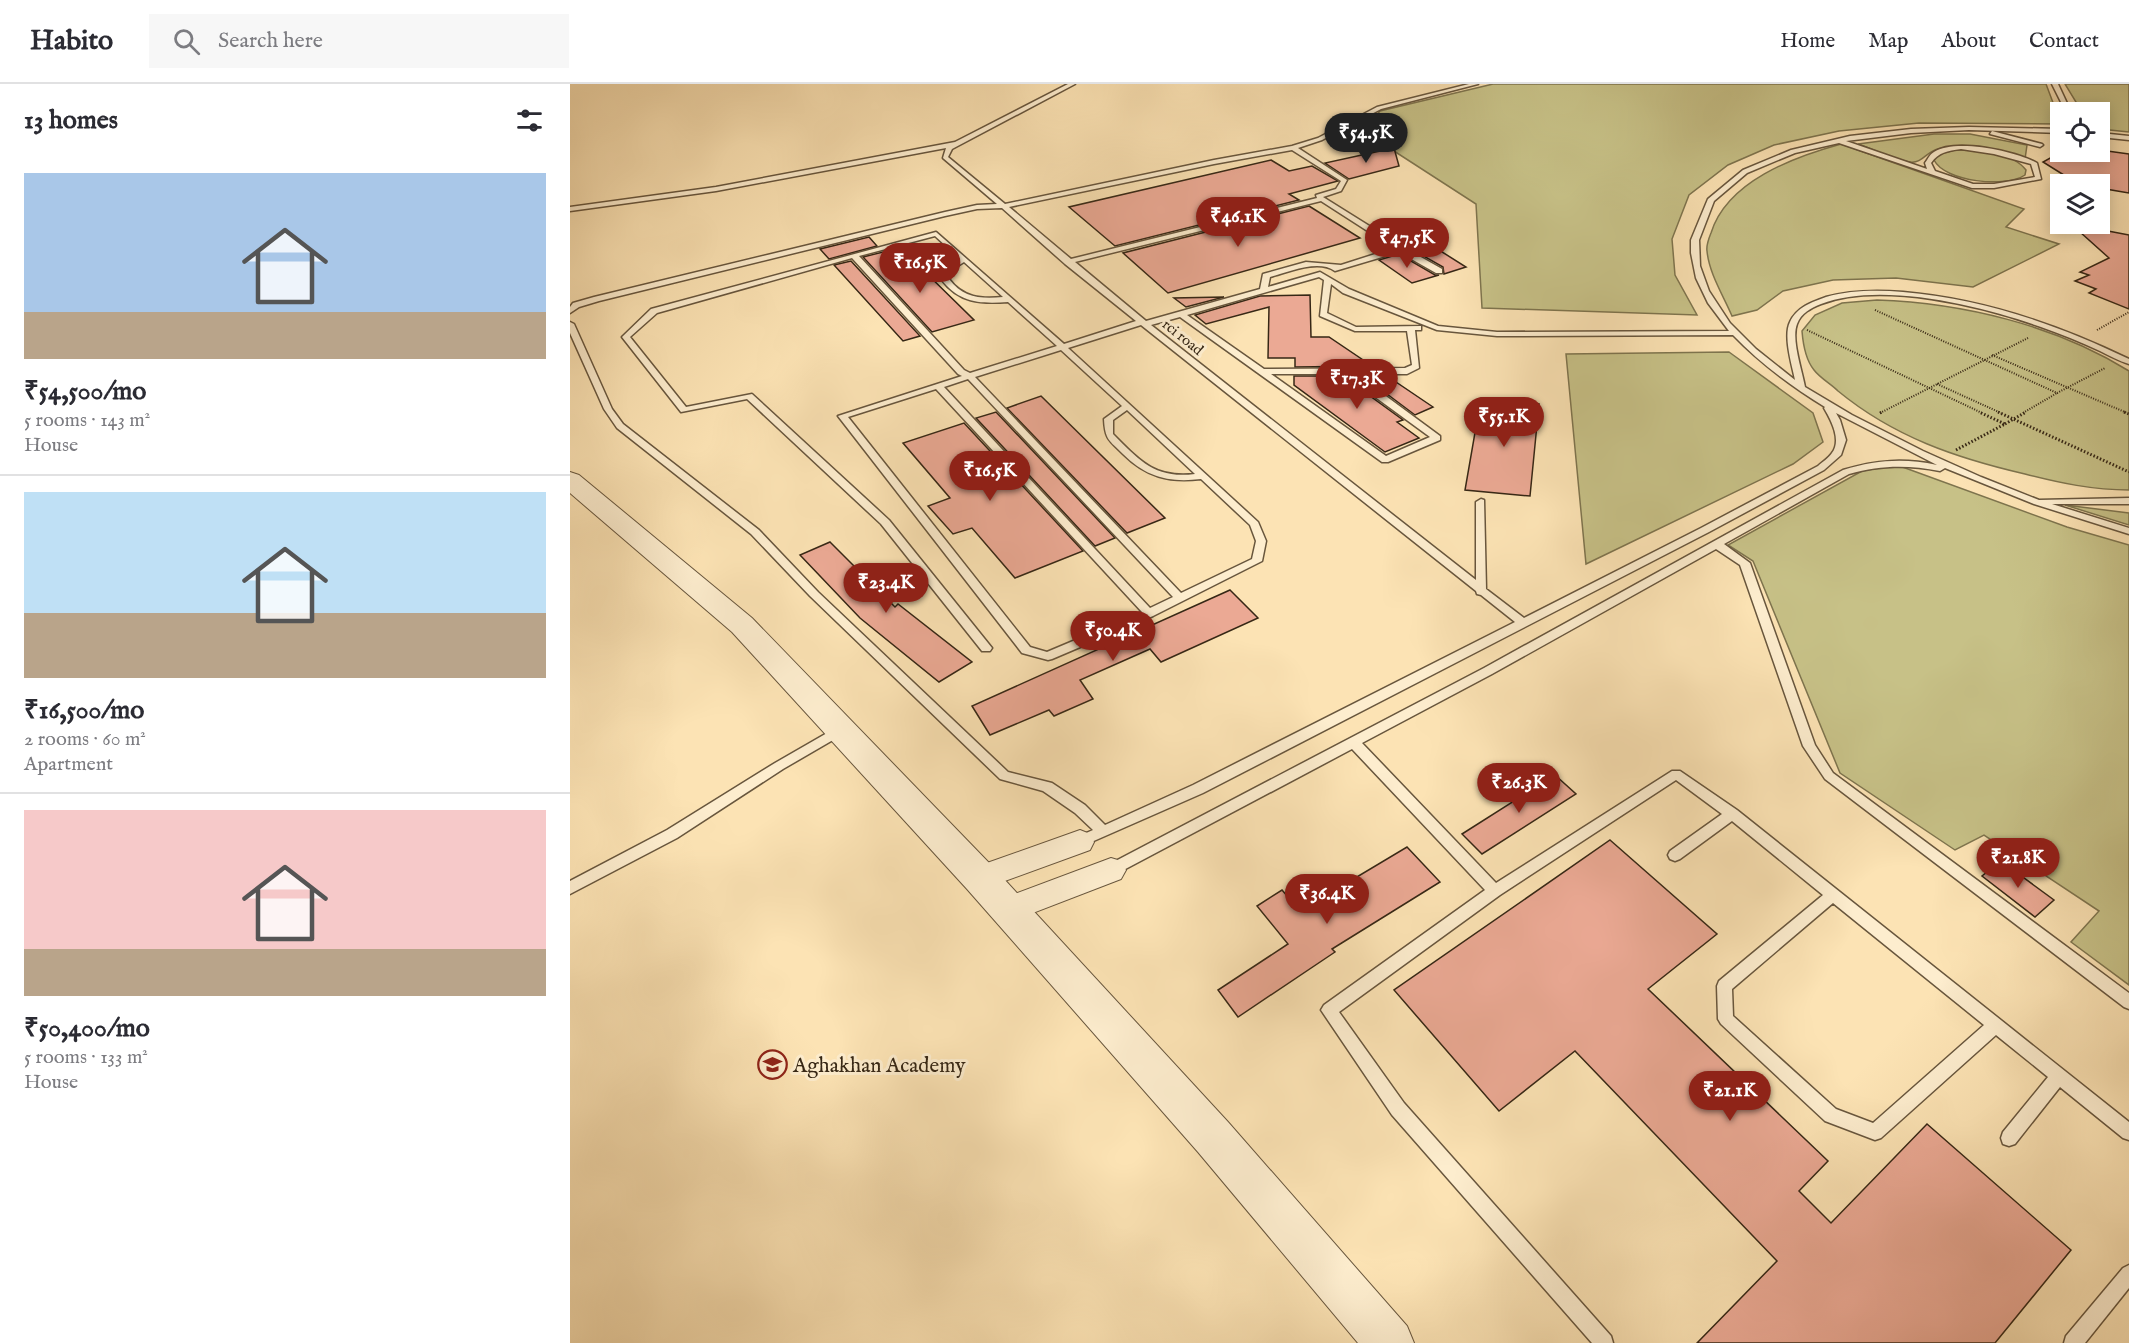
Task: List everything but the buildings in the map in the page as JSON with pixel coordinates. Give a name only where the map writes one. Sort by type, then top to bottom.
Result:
[{"type":"street","points":[[570,480],[742,626],[841,730],[980,878],[1214,1137],[1390,1343]]},
{"type":"street","points":[[980,878],[1091,836]]},
{"type":"street","points":[[1007,910],[1111,870]]},
{"type":"lane","points":[[570,209],[628,203],[779,178],[958,144],[1072,84]]},
{"type":"lane","points":[[570,311],[576,305],[590,300],[945,214],[977,207],[1003,206],[1293,148],[1320,139],[1379,108],[1474,84]]},
{"type":"lane","points":[[2055,84],[2064,102]]},
{"type":"lane","points":[[1969,128],[2041,148],[2043,130]]},
{"type":"lane","points":[[2050,130],[1969,128],[1899,131],[1838,140],[1792,152],[1764,163],[1726,186],[1705,209],[1696,229],[1694,251],[1699,275],[1711,302],[1735,333],[1762,358],[1827,406],[1956,472],[2032,501],[2129,531]]},
{"type":"lane","points":[[2110,136],[2129,138]]},
{"type":"lane","points":[[1838,140],[1972,186],[1994,186],[2039,178],[2034,163],[1978,149],[1953,148],[1938,151],[1930,156],[1928,163],[1932,172]]},
{"type":"lane","name":"rci road","points":[[958,144],[950,148],[945,157],[1068,262],[1481,592],[1523,623]]},
{"type":"lane","points":[[1293,148],[1344,180],[1339,190],[1318,196],[1400,249],[1439,271]]},
{"type":"lane","points":[[1068,262],[1322,199]]},
{"type":"lane","points":[[986,648],[885,522],[749,396],[684,410],[626,337],[654,311],[936,234],[1010,299],[1062,348],[1254,524],[1261,542],[1257,561],[1149,613],[1047,656],[1026,650],[842,416],[969,376],[1062,348],[1144,323],[1264,290],[1324,277],[1342,267],[1400,249]]},
{"type":"lane","points":[[854,255],[961,372],[969,376],[1180,598]]},
{"type":"lane","points":[[964,259],[948,273],[945,279],[958,294],[984,302],[1010,299]]},
{"type":"lane","points":[[1264,290],[1266,276],[1306,264],[1342,267]]},
{"type":"lane","points":[[1324,277],[1323,314],[1355,329],[1437,328],[1497,334],[1591,335],[1735,333]]},
{"type":"lane","points":[[1324,277],[1346,291],[1437,328]]},
{"type":"lane","points":[[1801,388],[1792,333],[1793,324],[1807,307],[1841,295],[1861,293],[1920,295],[1986,308],[2041,324],[2129,362]]},
{"type":"lane","points":[[1181,314],[1385,460],[1437,438],[1355,378],[1358,371]]},
{"type":"lane","points":[[570,324],[608,409],[620,426],[755,532],[813,594],[1004,776],[1047,788],[1080,809],[1091,836],[1198,789],[1821,468],[1838,453],[1841,440],[1836,420],[1827,406]]},
{"type":"lane","points":[[1261,372],[1407,371],[1416,366],[1411,328]]},
{"type":"lane","points":[[938,386],[1149,613]]},
{"type":"lane","points":[[1126,407],[1108,420],[1109,435],[1141,467],[1169,479],[1202,476]]},
{"type":"lane","points":[[1111,870],[1488,670],[1846,472],[1874,463],[1905,461],[1956,472]]},
{"type":"lane","points":[[2032,501],[2129,501]]},
{"type":"lane","points":[[1481,502],[1481,592]]},
{"type":"lane","points":[[1716,544],[1745,563],[1809,746],[1829,776],[2129,1002]]},
{"type":"lane","points":[[570,888],[672,834],[779,766],[841,730]]},
{"type":"lane","points":[[1353,741],[1495,891]]},
{"type":"lane","points":[[1604,1343],[1398,1109],[1329,1010],[1495,891],[1676,774],[1732,814],[2129,1132]]},
{"type":"lane","points":[[1675,855],[1732,814]]},
{"type":"lane","points":[[1833,895],[1724,986],[1726,1019],[1830,1115],[1875,1132],[1996,1025]]},
{"type":"lane","points":[[2009,1138],[2059,1076]]},
{"type":"lane","points":[[2073,1343],[2129,1274]]},
{"type":"path","points":[[1841,295],[2058,393]]},
{"type":"path","points":[[2080,339],[2129,312]]},
{"type":"path","points":[[1793,324],[2005,424]]},
{"type":"path","points":[[1889,417],[1879,412],[2028,337]]},
{"type":"path","points":[[1992,355],[2129,414]]},
{"type":"path","points":[[1955,451],[2110,364]]},
{"type":"path","points":[[1936,384],[2129,472]]},
{"type":"shaded area","points":[[1493,84],[2046,84],[2053,102],[2050,102],[2050,124],[1919,123],[1839,131],[1774,145],[1728,165],[1689,195],[1672,239],[1675,275],[1697,315],[1482,308],[1476,204],[1363,131],[1380,111]]},
{"type":"shaded area","points":[[2065,84],[2129,84],[2129,132],[2110,130],[2110,102],[2076,102]]},
{"type":"shaded area","points":[[1934,134],[1970,134],[2027,145],[2025,159],[1982,148],[1960,146],[1934,150],[1918,161],[1910,162],[1890,157],[1858,144]]},
{"type":"shaded area","points":[[1841,144],[2024,209],[2006,227],[2059,244],[1973,287],[1896,278],[1833,280],[1783,291],[1757,310],[1732,316],[1713,276],[1708,259],[1707,246],[1719,215],[1731,199],[1764,174],[1803,156]]},
{"type":"shaded area","points":[[1955,150],[1984,151],[2003,155],[2020,164],[2026,170],[2025,175],[2016,179],[1991,182],[1963,178],[1940,167],[1934,160],[1936,155]]},
{"type":"shaded area","points":[[1877,300],[1942,306],[2008,319],[2070,341],[2129,371],[2129,490],[2102,489],[2064,483],[1975,461],[1927,444],[1859,407],[1822,378],[1811,366],[1802,331],[1815,315],[1842,303]]},
{"type":"shaded area","points":[[1729,352],[1813,413],[1823,442],[1793,464],[1586,564],[1566,354]]},
{"type":"shaded area","points":[[1897,465],[2067,527],[2129,545],[2129,985],[2071,942],[2099,911],[1984,835],[1955,850],[1840,773],[1753,561],[1728,545],[1862,471]]},
{"type":"shaded area","points":[[2065,505],[2129,513],[2129,525]]},
{"type":"place","name":"Aghakhan Academy","points":[[772,1065]]}]
